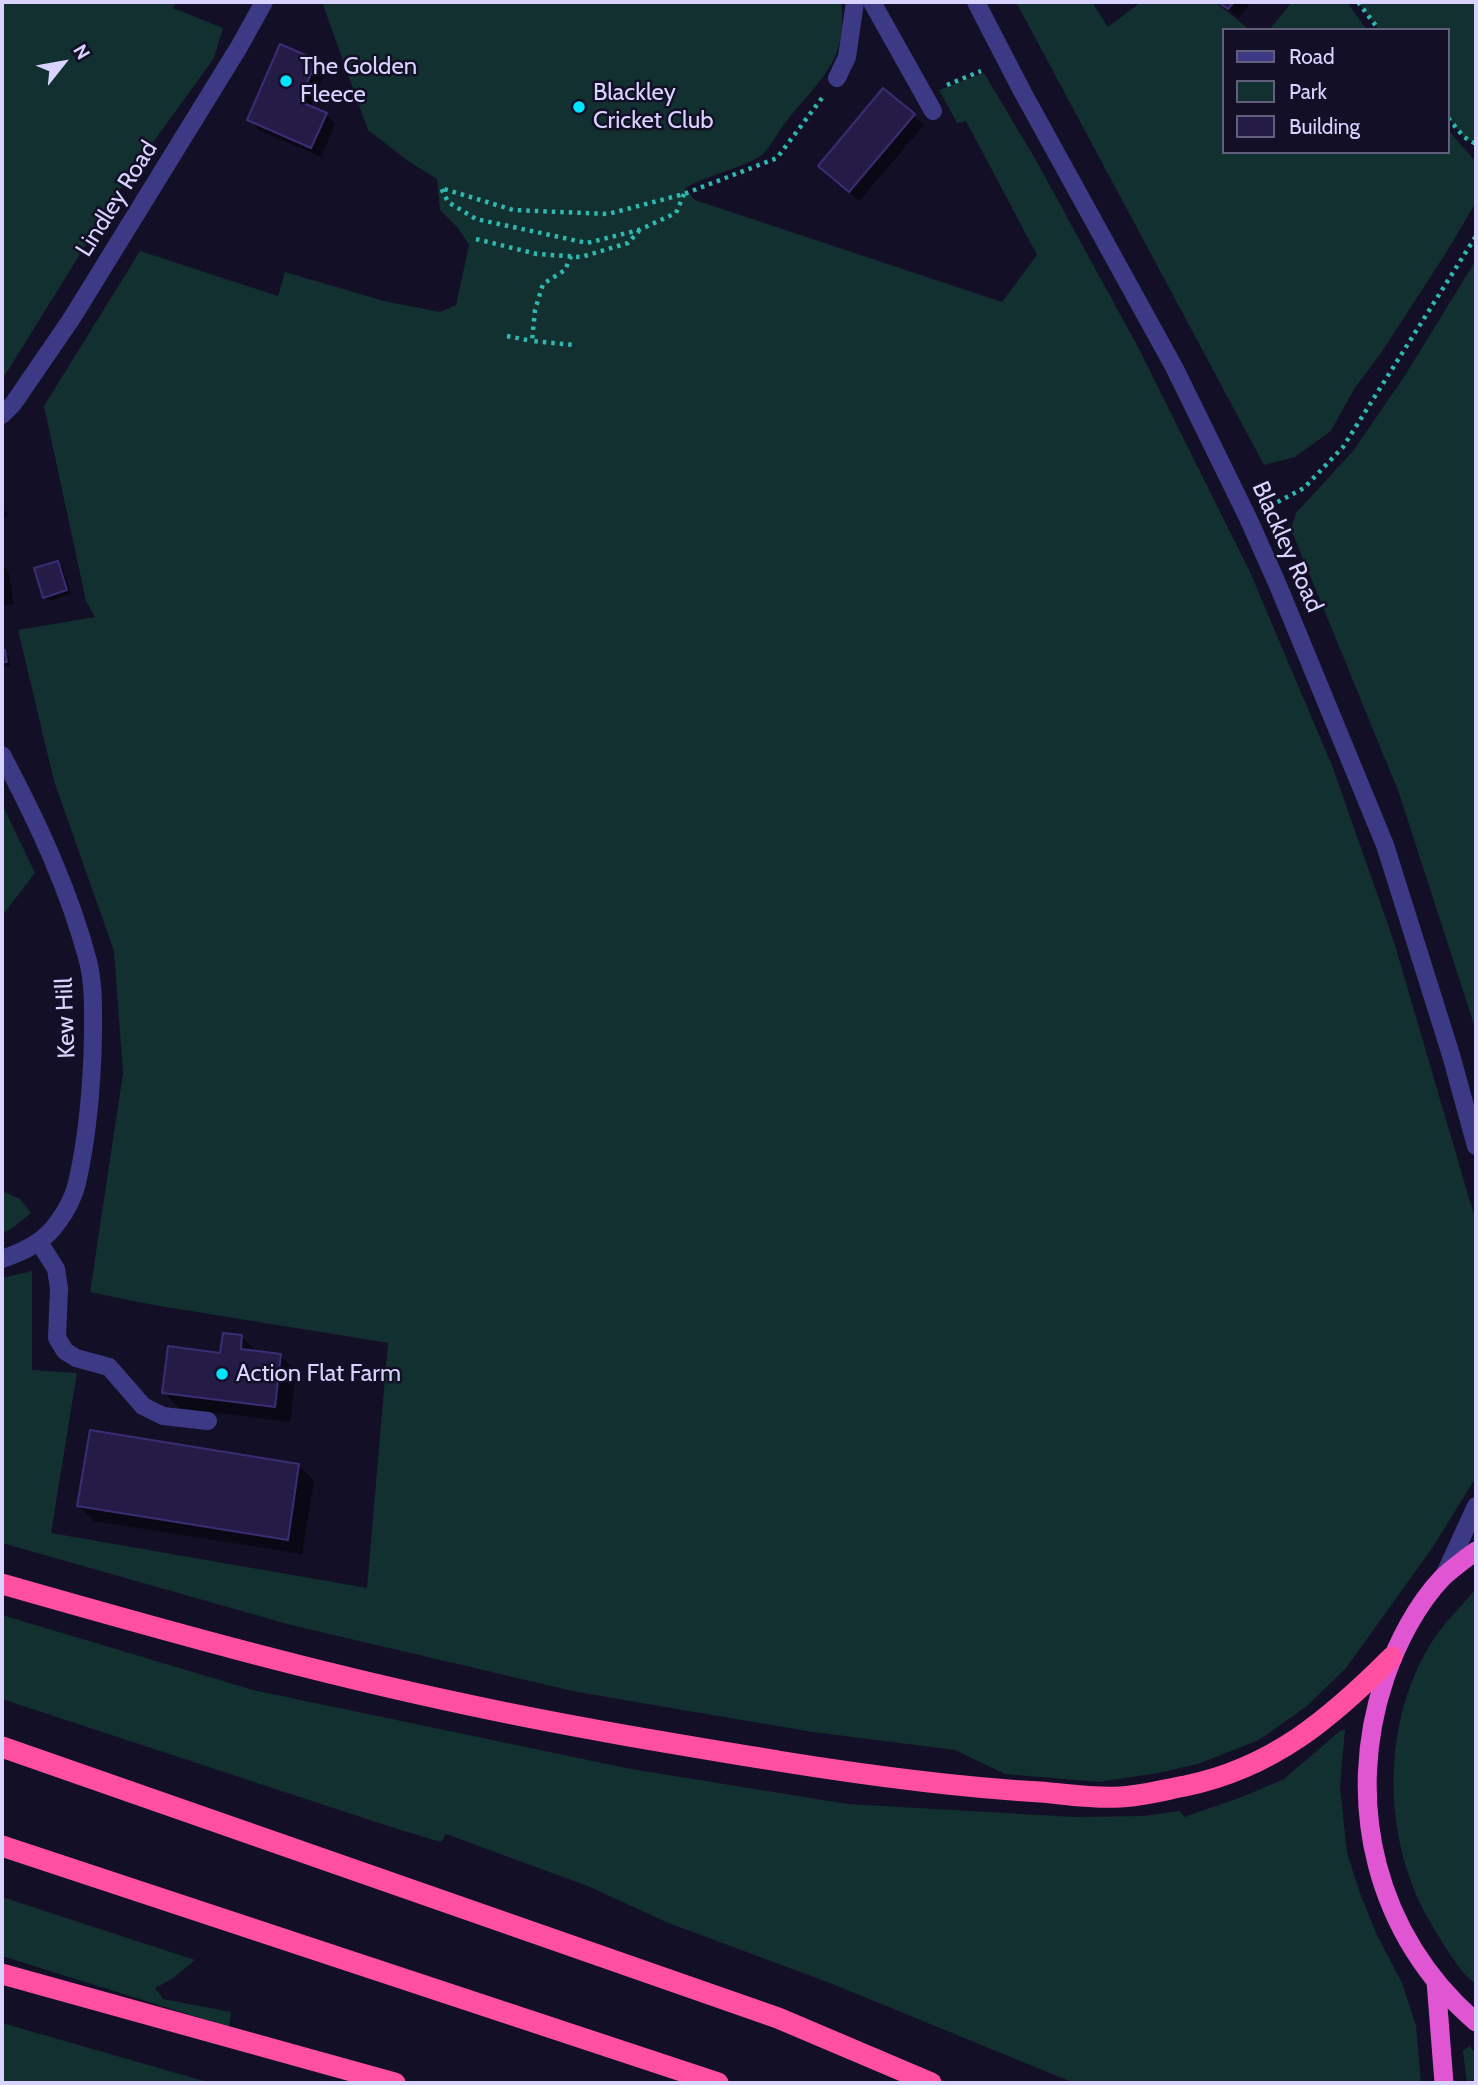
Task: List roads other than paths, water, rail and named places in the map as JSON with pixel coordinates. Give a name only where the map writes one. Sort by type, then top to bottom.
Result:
[{"type":"highway","points":[[1476,1550],[1443,1578],[1416,1615],[1392,1657],[1378,1699],[1371,1734],[1366,1790],[1367,1812],[1378,1867],[1397,1920],[1436,1981],[1476,2022]]},
{"type":"highway","points":[[2,1584],[134,1622],[345,1677],[591,1730],[846,1772],[979,1788],[1119,1797],[1187,1786],[1225,1775],[1260,1760],[1301,1738],[1331,1716],[1392,1657]]},
{"type":"highway","points":[[2,1747],[778,2018],[931,2083]]},
{"type":"highway","points":[[2,1846],[718,2083]]},
{"type":"highway","points":[[2,1974],[395,2083]]},
{"type":"highway","points":[[1436,1981],[1444,2083]]},
{"type":"street","name":"Lindley Road","points":[[2,415],[13,404],[78,307],[232,59],[264,2]]},
{"type":"street","points":[[837,78],[847,57],[855,2]]},
{"type":"street","points":[[872,2],[933,111]]},
{"type":"street","name":"Blackley Road","points":[[976,2],[1174,367],[1248,518],[1305,648],[1385,845],[1443,1029],[1476,1146]]},
{"type":"street","name":"Kew Hill","points":[[2,755],[58,870],[85,952],[93,995],[91,1091],[77,1185],[59,1220],[39,1242],[2,1259]]},
{"type":"street","points":[[39,1242],[55,1269],[59,1288],[57,1338],[65,1351],[76,1358],[109,1367],[143,1406],[163,1416],[208,1421]]},
{"type":"street","points":[[1443,1578],[1476,1506]]},
{"type":"place","name":"The Golden Fleece","points":[[286,81]]},
{"type":"place","name":"Blackley Cricket Club","points":[[579,107]]},
{"type":"place","name":"Action Flat Farm","points":[[222,1374]]}]
